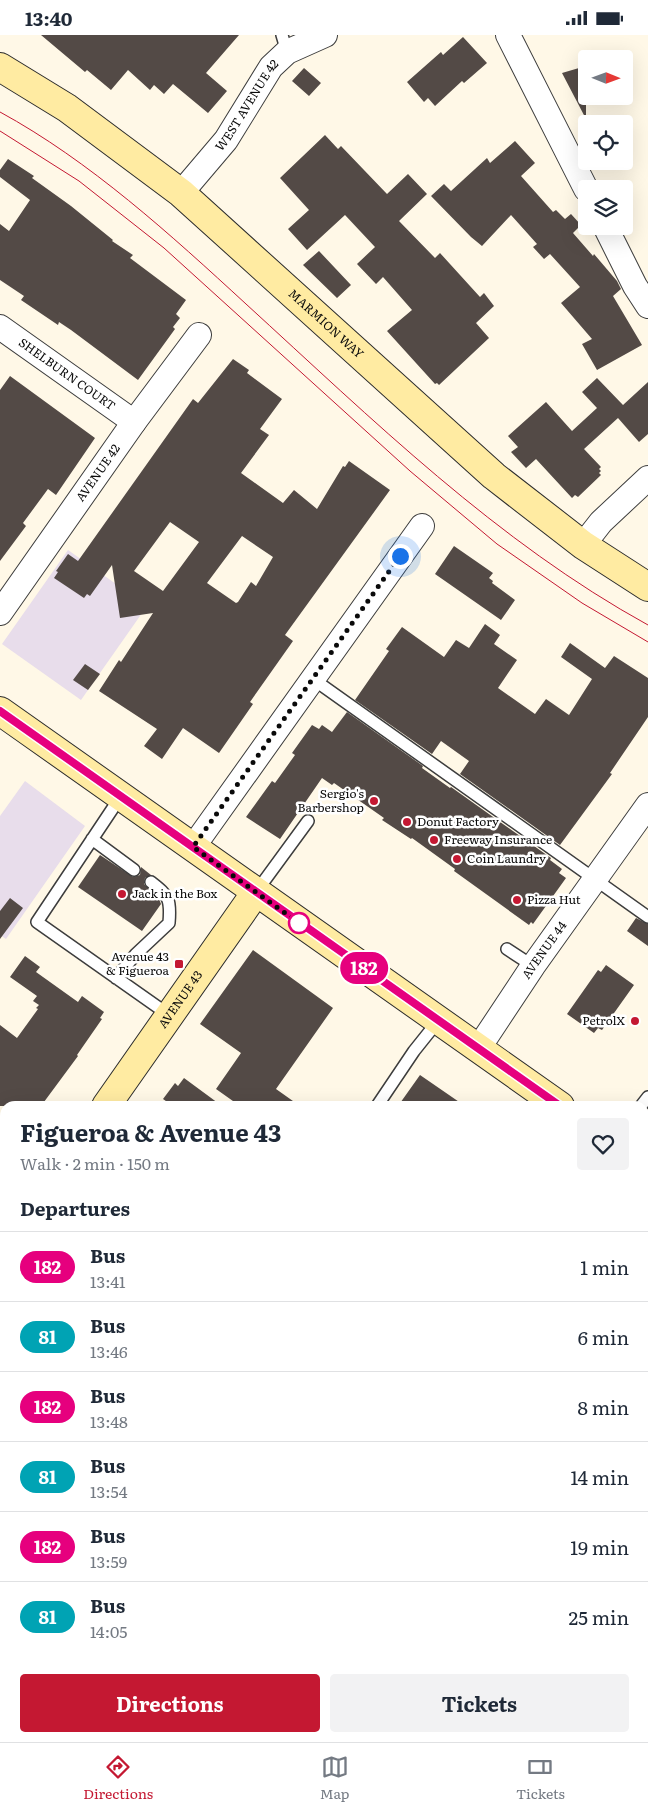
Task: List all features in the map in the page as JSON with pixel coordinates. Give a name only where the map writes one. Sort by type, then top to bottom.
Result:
[{"type":"street","name":"WEST AVENUE 42","points":[[181,193],[226,140],[285,43],[325,35]]},
{"type":"street","points":[[508,35],[581,180]]},
{"type":"street","name":"MARMION WAY","points":[[0,67],[67,108],[181,193],[494,476],[583,545],[648,587]]},
{"type":"street","points":[[610,235],[648,306]]},
{"type":"street","name":"SHELBURN COURT","points":[[0,327],[134,422]]},
{"type":"street","name":"AVENUE 42","points":[[0,613],[134,422],[199,335]]},
{"type":"street","points":[[583,545],[601,521],[648,479]]},
{"type":"street","points":[[193,847],[422,526]]},
{"type":"street","points":[[0,711],[478,1049],[548,1101]]},
{"type":"street","name":"AVENUE 44","points":[[478,1049],[533,966],[648,805]]},
{"type":"street","name":"AVENUE 43","points":[[110,1101],[256,893]]},
{"type":"lane","points":[[313,679],[648,917]]},
{"type":"lane","points":[[121,796],[37,922],[170,1015]]},
{"type":"lane","points":[[256,893],[308,821]]},
{"type":"lane","points":[[92,839],[134,870]]},
{"type":"lane","points":[[116,978],[136,954],[169,923],[171,905],[164,892],[151,882]]},
{"type":"lane","points":[[507,949],[533,966]]},
{"type":"lane","points":[[380,1101],[414,1051],[438,1021]]},
{"type":"shaded area","points":[[68,550],[147,606],[81,700],[2,644]]},
{"type":"shaded area","points":[[25,781],[85,826],[6,939],[0,935],[0,816]]},
{"type":"building","points":[[41,35],[239,35],[206,73],[227,91],[208,113],[173,84],[164,94],[154,85],[150,90],[128,70],[111,90],[87,70],[85,72]]},
{"type":"building","points":[[463,37],[487,63],[464,83],[462,81],[435,106],[428,98],[424,102],[407,82],[441,52],[443,55]]},
{"type":"building","points":[[304,68],[321,83],[309,96],[292,81]]},
{"type":"building","points":[[578,68],[578,104],[562,73]]},
{"type":"building","points":[[579,105],[586,105],[586,115],[584,115]]},
{"type":"building","points":[[325,135],[338,149],[341,146],[387,194],[408,174],[427,194],[399,221],[435,258],[440,253],[480,297],[484,293],[494,306],[476,323],[489,338],[439,385],[435,384],[387,331],[412,310],[383,277],[376,284],[357,264],[375,247],[345,215],[307,250],[288,229],[309,210],[280,178]]},
{"type":"building","points":[[515,141],[535,163],[521,176],[553,212],[556,210],[565,219],[571,214],[578,222],[578,228],[573,233],[617,281],[621,289],[613,296],[642,345],[597,370],[582,344],[592,339],[561,303],[580,287],[550,254],[544,259],[533,247],[537,244],[511,215],[482,246],[431,196],[444,184],[451,191],[487,158],[490,163]]},
{"type":"building","points":[[8,159],[34,176],[32,178],[71,206],[112,241],[133,255],[130,258],[186,300],[176,314],[180,318],[173,327],[175,329],[138,380],[71,330],[59,322],[58,325],[21,300],[24,296],[0,280],[0,224],[9,231],[30,200],[0,177],[0,170]]},
{"type":"building","points":[[319,251],[351,285],[337,298],[303,265]]},
{"type":"building","points":[[233,359],[249,370],[247,373],[282,399],[260,429],[269,435],[241,473],[283,503],[294,490],[317,509],[343,466],[345,467],[349,461],[390,490],[285,635],[293,641],[250,702],[253,704],[219,753],[183,728],[162,759],[144,746],[157,729],[99,691],[119,660],[121,662],[153,613],[120,618],[112,565],[90,596],[87,594],[84,598],[54,578],[58,572],[56,571],[68,554],[78,561],[193,399],[198,403]],"holes":[[[170,522],[199,542],[163,591],[134,571]],[[242,536],[273,557],[256,586],[251,582],[236,603],[207,583]]]},
{"type":"building","points":[[10,376],[95,438],[56,495],[48,489],[23,523],[26,526],[0,561],[0,390]]},
{"type":"building","points":[[597,378],[623,405],[648,382],[648,434],[639,442],[618,418],[584,449],[601,467],[599,473],[601,475],[578,497],[575,495],[572,498],[536,459],[526,468],[511,452],[518,447],[508,436],[546,402],[572,431],[597,408],[582,392]]},
{"type":"building","points":[[454,546],[493,573],[489,578],[493,581],[492,583],[515,600],[501,620],[435,574]]},
{"type":"building","points":[[485,624],[500,635],[494,644],[517,660],[498,688],[535,714],[546,699],[569,715],[592,679],[561,657],[570,643],[605,668],[614,656],[648,678],[648,717],[610,773],[612,774],[560,845],[460,774],[469,761],[441,741],[432,754],[355,700],[389,651],[386,649],[402,627],[444,657],[456,640],[469,648]]},
{"type":"building","points":[[85,664],[100,674],[88,690],[73,680]]},
{"type":"building","points":[[347,712],[423,766],[422,768],[551,858],[550,860],[562,869],[559,873],[566,878],[533,924],[531,922],[529,925],[412,838],[382,820],[384,818],[334,783],[332,785],[322,778],[280,839],[246,817],[272,781],[275,783],[295,755],[292,753],[312,725],[319,729],[322,725],[332,732]]},
{"type":"building","name":"Jack in the Box","points":[[100,855],[133,877],[140,875],[141,867],[151,875],[145,878],[144,884],[159,899],[161,904],[142,931],[78,887]]},
{"type":"building","points":[[10,898],[23,908],[0,939],[0,911]]},
{"type":"building","points":[[636,918],[648,924],[648,946],[627,931]]},
{"type":"building","points":[[253,950],[333,1008],[276,1089],[293,1101],[233,1101],[216,1089],[241,1053],[200,1024]]},
{"type":"building","points":[[25,956],[40,967],[36,972],[78,1002],[82,996],[104,1012],[100,1018],[102,1019],[78,1056],[45,1101],[0,1101],[0,1025],[17,1038],[39,1005],[33,1001],[37,996],[10,977]]},
{"type":"building","points":[[606,965],[634,985],[602,1030],[598,1028],[594,1033],[567,1014],[598,970],[601,972]]},
{"type":"building","points":[[420,1075],[458,1101],[402,1101]]},
{"type":"building","points":[[184,1078],[215,1101],[166,1101],[163,1099],[175,1083],[178,1086]]},
{"type":"tram line","points":[[0,112],[66,153],[129,201],[189,252],[389,434],[488,517],[539,556],[593,592],[648,625]]},
{"type":"tram line","points":[[0,131],[79,181],[164,248],[410,471],[497,544],[582,603],[648,642]]},
{"type":"bus line","name":"182","points":[[0,711],[553,1101]]},
{"type":"place","name":"Sergio's Barbershop","points":[[374,801]]},
{"type":"place","name":"Donut Factory","points":[[407,822]]},
{"type":"place","name":"Freeway Insurance","points":[[434,840]]},
{"type":"place","name":"Coin Laundry","points":[[457,859]]},
{"type":"place","name":"Jack in the Box","points":[[122,894]]},
{"type":"place","name":"Pizza Hut","points":[[517,900]]},
{"type":"place","name":"Avenue 43 & Figueroa","points":[[179,964]]},
{"type":"place","name":"PetrolX","points":[[635,1021]]},
{"type":"route","points":[[299,923],[193,847],[400,556]]}]
